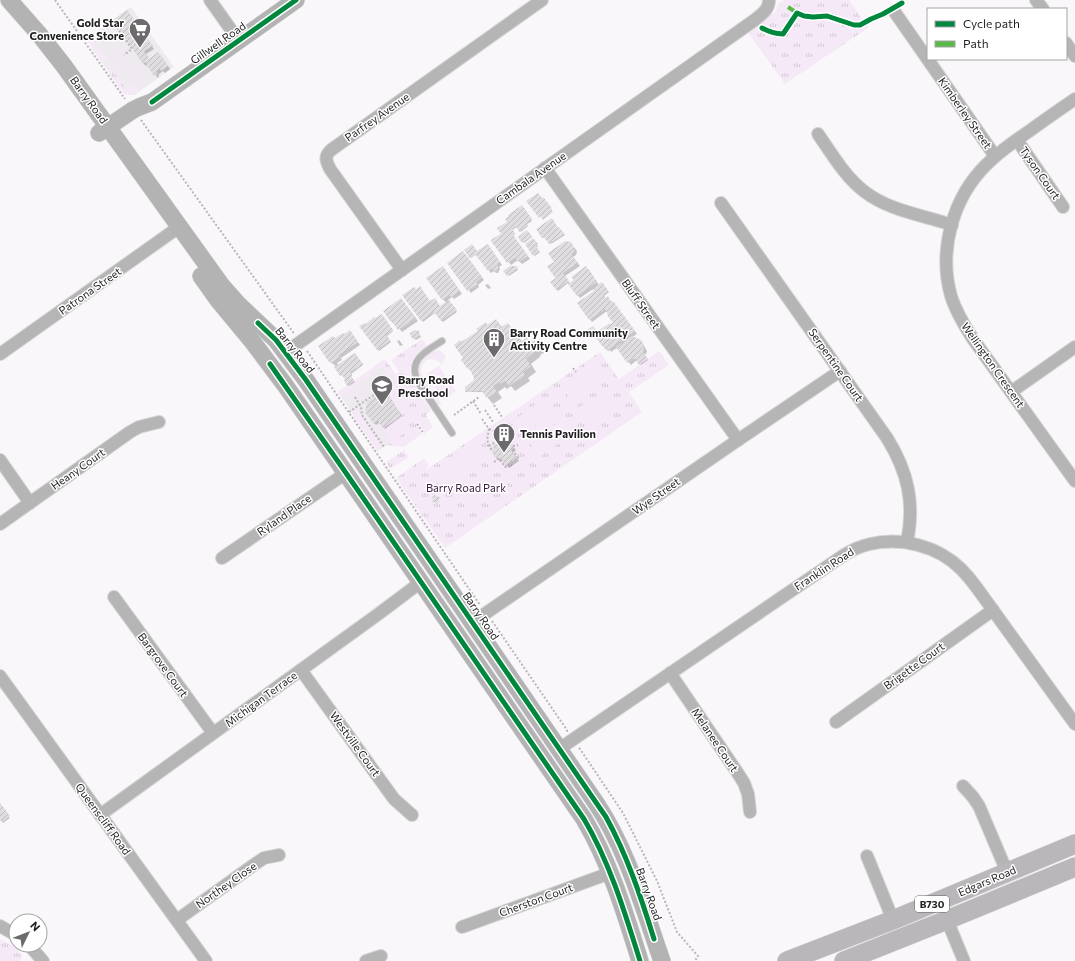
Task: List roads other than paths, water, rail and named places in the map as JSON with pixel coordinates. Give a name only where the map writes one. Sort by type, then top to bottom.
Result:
[{"type":"main road","name":"Edgars Road","points":[[787,961],[893,920],[1075,844]]},
{"type":"main road","name":"Edgars Road","points":[[844,961],[1075,867]]},
{"type":"street","name":"Barry Road","points":[[6,0],[20,22],[107,135],[175,230],[218,300],[270,364],[584,819],[594,836],[620,898],[640,961]]},
{"type":"street","name":"Barry Road","points":[[10,0],[60,61],[107,135]]},
{"type":"street","points":[[210,0],[239,41]]},
{"type":"street","name":"Gillwell Road","points":[[107,135],[144,114],[152,102],[296,0]]},
{"type":"street","name":"Parfrey Avenue","points":[[402,270],[330,169],[326,160],[326,155],[542,0]]},
{"type":"street","name":"Cambala Avenue","points":[[286,352],[756,19],[768,7],[770,0]]},
{"type":"street","points":[[1036,0],[1042,8]]},
{"type":"street","name":"Kimberley Street","points":[[894,11],[927,58]]},
{"type":"street","points":[[1067,44],[1075,56]]},
{"type":"street","name":"Kimberley Street","points":[[928,60],[995,156]]},
{"type":"street","name":"Wellington Crescent","points":[[1075,99],[995,156],[967,188],[959,204],[952,225],[948,246],[947,266],[951,295],[963,324],[1075,481]]},
{"type":"street","points":[[818,134],[843,169],[865,192],[888,206],[952,225]]},
{"type":"street","name":"Tyson Court","points":[[1017,140],[1063,207]]},
{"type":"street","name":"Bluff Street","points":[[545,168],[738,440]]},
{"type":"street","name":"Serpentine Court","points":[[721,203],[895,450],[907,483],[910,504],[911,516],[908,542]]},
{"type":"street","name":"Barry Road","points":[[175,230],[238,304],[268,332],[286,352],[606,817],[633,877],[662,961]]},
{"type":"street","name":"Patrona Street","points":[[0,354],[175,230]]},
{"type":"street","points":[[1011,392],[1075,346]]},
{"type":"street","points":[[270,364],[286,352]]},
{"type":"street","name":"Wye Street","points":[[473,622],[840,371]]},
{"type":"street","name":"Heany Court","points":[[0,524],[130,432],[140,427],[159,422]]},
{"type":"street","points":[[0,460],[30,503]]},
{"type":"street","name":"Ryland Place","points":[[222,558],[346,473]]},
{"type":"street","name":"Franklin Road","points":[[560,749],[844,554],[870,544],[885,542],[908,542],[924,546],[939,553],[956,564],[969,577],[1075,724]]},
{"type":"street","name":"Michigan Terrace","points":[[100,815],[421,582]]},
{"type":"street","name":"Bargrove Court","points":[[114,597],[213,733]]},
{"type":"street","name":"Brigette Court","points":[[836,722],[993,610]]},
{"type":"street","name":"Westville Court","points":[[301,670],[394,800],[412,815]]},
{"type":"street","name":"Melanee Court","points":[[670,673],[744,783],[748,794],[750,812]]},
{"type":"street","name":"Queenscliff Road","points":[[0,676],[206,961]]},
{"type":"street","points":[[543,760],[560,749]]},
{"type":"street","points":[[963,786],[973,796],[979,806],[1007,872]]},
{"type":"street","name":"Northey Close","points":[[177,920],[264,858],[278,855]]},
{"type":"street","points":[[867,856],[893,920]]},
{"type":"street","name":"Cherston Court","points":[[462,927],[610,873]]},
{"type":"street","points":[[947,920],[964,961]]},
{"type":"street","points":[[654,939],[670,961]]},
{"type":"street","points":[[36,953],[43,961]]},
{"type":"street","points":[[366,961],[381,956]]},
{"type":"lane","points":[[442,340],[421,356],[415,365],[414,371],[418,382],[452,433]]},
{"type":"place","name":"Gold Star Convenience Store","points":[[140,48]]},
{"type":"place","name":"Barry Road Community Activity Centre","points":[[494,358]]},
{"type":"place","name":"Barry Road Preschool","points":[[382,406]]},
{"type":"place","name":"Tennis Pavilion","points":[[504,454]]},
{"type":"park label","name":"Barry Road Park","points":[[466,488]]}]
